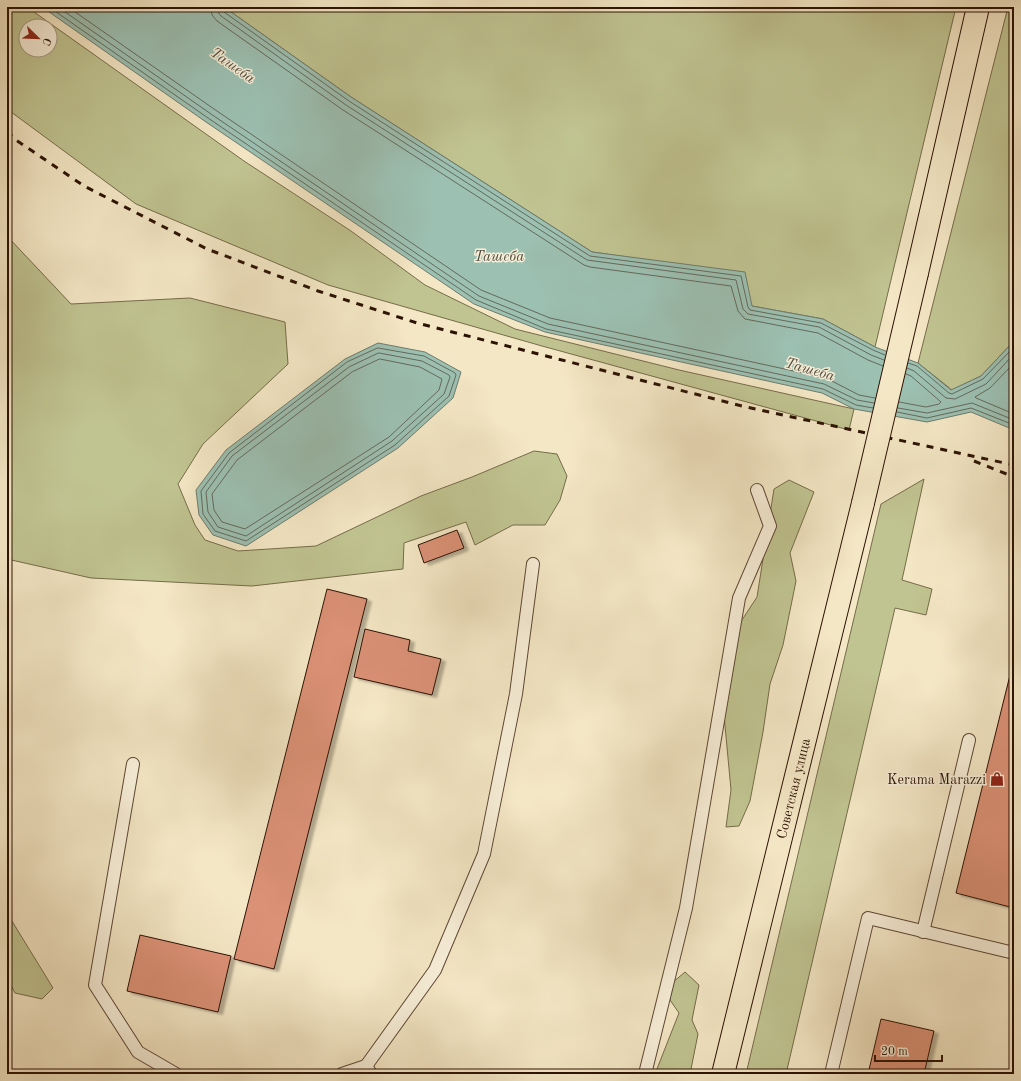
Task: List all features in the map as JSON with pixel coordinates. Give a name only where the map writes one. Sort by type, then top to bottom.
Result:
[{"type":"main road","name":"Советская улица","points":[[723,1074],[863,503],[978,7]]},
{"type":"lane","points":[[645,1074],[686,908],[739,598],[770,526],[757,490]]},
{"type":"lane","points":[[342,1074],[369,1070],[435,970],[484,854],[516,694],[532,564]]},
{"type":"lane","points":[[923,932],[969,740]]},
{"type":"lane","points":[[133,764],[95,985],[138,1052],[176,1074]]},
{"type":"lane","points":[[831,1074],[868,918],[1014,953]]},
{"type":"green space","points":[[7,7],[27,7],[42,18],[18,18],[18,58],[58,58],[58,29],[244,161],[351,231],[425,285],[515,329],[679,370],[854,409],[849,430],[542,346],[328,285],[136,204],[7,109]]},
{"type":"green space","points":[[224,7],[956,7],[875,347],[823,319],[752,306],[654,261],[592,252],[351,97]]},
{"type":"green space","points":[[1008,7],[1014,7],[1014,341],[981,376],[952,390],[918,363]]},
{"type":"green space","points":[[7,236],[71,304],[190,298],[285,322],[288,364],[203,444],[178,484],[195,525],[205,540],[238,551],[316,546],[421,496],[472,477],[534,451],[557,454],[567,476],[560,500],[545,525],[513,525],[475,545],[466,522],[404,543],[403,569],[252,586],[91,578],[7,559]]},
{"type":"green space","points":[[924,479],[902,580],[932,589],[926,615],[895,608],[786,1074],[746,1074],[881,504]]},
{"type":"green space","points":[[789,480],[814,492],[790,553],[796,581],[783,645],[770,684],[750,801],[739,826],[726,827],[731,790],[724,715],[740,623],[757,597],[774,489]]},
{"type":"green space","points":[[7,913],[53,988],[42,999],[15,993],[7,978]]},
{"type":"green space","points":[[685,972],[699,985],[692,1020],[698,1034],[690,1074],[655,1074],[679,1013],[670,1000],[672,983]]},
{"type":"water","name":"Ташеба","points":[[42,7],[224,7],[351,97],[592,252],[745,272],[752,306],[823,319],[875,347],[918,363],[951,390],[981,376],[1014,341],[1014,430],[971,412],[927,422],[854,409],[822,393],[545,332],[474,304],[206,122]]},
{"type":"water","points":[[378,343],[425,352],[461,372],[453,398],[398,448],[246,546],[213,535],[199,515],[196,490],[226,450],[345,359]]},
{"type":"building","points":[[457,530],[464,548],[424,563],[418,545]]},
{"type":"building","points":[[327,589],[367,599],[274,969],[234,959]]},
{"type":"building","points":[[365,629],[410,640],[408,651],[441,659],[432,695],[354,677]]},
{"type":"building","points":[[1014,659],[1014,908],[956,893]]},
{"type":"building","points":[[140,935],[231,956],[218,1012],[127,991]]},
{"type":"building","points":[[881,1019],[934,1031],[924,1074],[868,1074]]},
{"type":"railway","points":[[7,131],[16,140],[84,186],[207,249],[318,291],[417,323],[746,407],[1014,465]]},
{"type":"railway","points":[[974,461],[1014,477]]},
{"type":"place","name":"Kerama Marazzi","points":[[997,779]]}]
